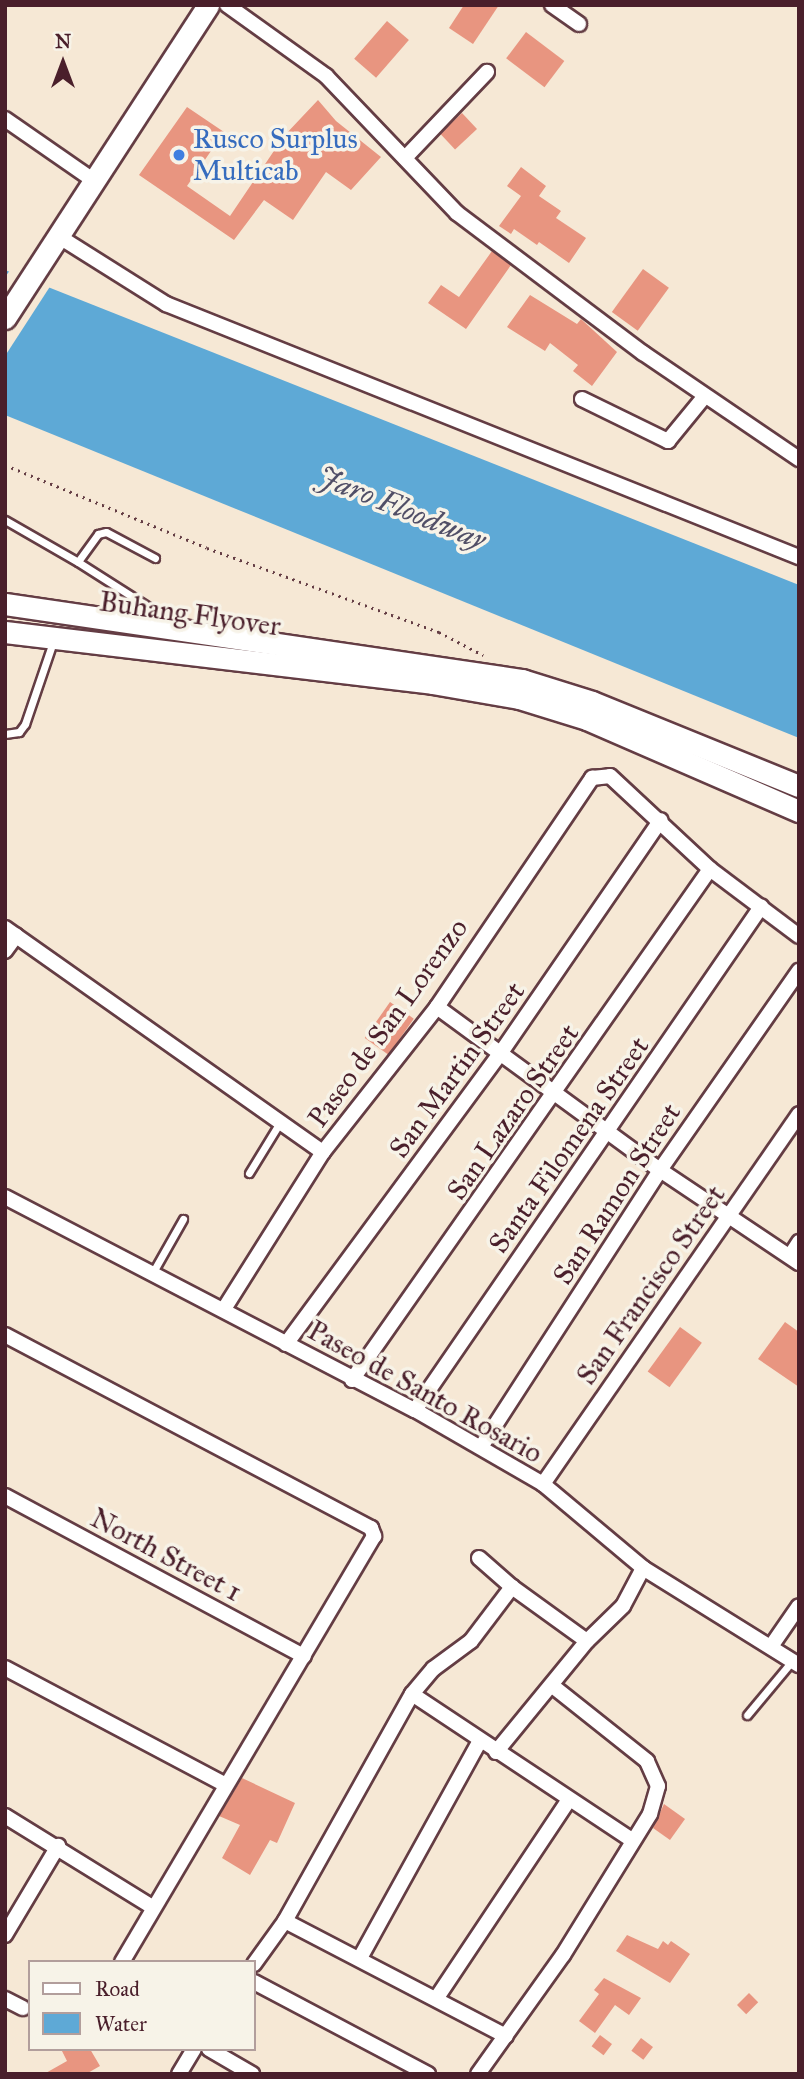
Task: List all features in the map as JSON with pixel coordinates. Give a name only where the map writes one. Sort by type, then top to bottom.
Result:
[{"type":"main road","points":[[5,318],[93,180],[211,6]]},
{"type":"main road","points":[[5,604],[184,629],[403,670],[498,693],[587,719],[799,811]]},
{"type":"main road","name":"Buhang Flyover","points":[[5,617],[403,670]]},
{"type":"main road","points":[[5,632],[403,670],[504,676],[592,702],[799,786]]},
{"type":"street","points":[[552,5],[579,24]]},
{"type":"street","points":[[211,6],[305,58],[457,213],[705,396],[799,459]]},
{"type":"street","points":[[405,158],[487,72]]},
{"type":"street","points":[[5,119],[93,180]]},
{"type":"street","points":[[56,240],[166,304],[799,557]]},
{"type":"street","points":[[582,399],[668,441],[705,396]]},
{"type":"street","name":"Paseo de San Lorenzo","points":[[224,1309],[323,1152],[437,1007],[592,778],[601,774],[610,776],[661,820]]},
{"type":"street","points":[[661,820],[710,869],[799,936]]},
{"type":"street","name":"San Martin Street","points":[[286,1344],[502,1051],[661,820]]},
{"type":"street","name":"San Lazaro Street","points":[[352,1380],[558,1091],[710,869]]},
{"type":"street","name":"Santa Filomena Street","points":[[415,1410],[609,1133],[761,907]]},
{"type":"street","points":[[5,951],[11,932],[279,1124],[323,1152]]},
{"type":"street","name":"San Ramon Street","points":[[481,1447],[660,1170],[799,971]]},
{"type":"street","points":[[437,1007],[558,1091],[660,1170],[794,1259],[799,1242]]},
{"type":"street","name":"San Francisco Street","points":[[543,1484],[799,1114]]},
{"type":"street","name":"Paseo de Santo Rosario","points":[[5,1197],[224,1309],[481,1447],[543,1484],[643,1568],[796,1662]]},
{"type":"street","points":[[5,1335],[371,1528],[371,1545],[151,1906],[123,1960]]},
{"type":"street","name":"North Street 1","points":[[5,1496],[304,1656]]},
{"type":"street","points":[[479,1558],[512,1587],[587,1641]]},
{"type":"street","points":[[496,1752],[554,1687],[587,1641],[623,1606],[643,1568]]},
{"type":"street","points":[[256,1961],[285,1921],[412,1694],[433,1669],[471,1641],[512,1587]]},
{"type":"street","points":[[772,1645],[799,1606]]},
{"type":"street","points":[[5,1668],[226,1785]]},
{"type":"street","points":[[478,2074],[564,1955],[650,1814],[658,1786],[657,1774],[647,1761],[554,1687]]},
{"type":"street","points":[[412,1694],[568,1801],[633,1841]]},
{"type":"street","points":[[360,1958],[480,1741]]},
{"type":"street","points":[[436,1999],[568,1801]]},
{"type":"street","points":[[5,1816],[58,1846],[151,1906]]},
{"type":"street","points":[[5,1935],[58,1846]]},
{"type":"street","points":[[5,1905],[19,1913]]},
{"type":"street","points":[[285,1921],[506,2036]]},
{"type":"street","points":[[256,1983],[428,2074]]},
{"type":"street","points":[[5,1998],[23,2008]]},
{"type":"street","points":[[179,2074],[193,2051]]},
{"type":"street","points":[[212,2051],[252,2074]]},
{"type":"lane","points":[[5,520],[184,629]]},
{"type":"lane","points":[[78,562],[98,534],[106,532],[155,558]]},
{"type":"lane","points":[[5,734],[19,732],[25,724],[54,638]]},
{"type":"lane","points":[[249,1173],[279,1124]]},
{"type":"lane","points":[[153,1272],[183,1219]]},
{"type":"lane","points":[[747,1715],[796,1662]]},
{"type":"path","points":[[5,465],[207,548],[439,632],[488,657],[504,676]]},
{"type":"water","name":"Jaro Floodway","points":[[5,270],[799,585],[799,738],[5,415]]},
{"type":"pier","points":[[11,269],[51,285],[5,356],[5,277]]},
{"type":"building","points":[[464,5],[499,5],[473,44],[449,28]]},
{"type":"building","points":[[387,21],[409,40],[376,78],[354,59]]},
{"type":"building","points":[[526,32],[564,61],[544,87],[506,58]]},
{"type":"building","points":[[318,100],[336,121],[381,157],[351,190],[326,172],[293,220],[264,200],[234,240],[139,175],[187,107],[224,132],[187,186],[230,216],[284,136]]},
{"type":"building","points":[[462,113],[477,129],[455,150],[440,133]]},
{"type":"building","points":[[521,167],[546,186],[539,196],[561,211],[556,218],[586,238],[569,263],[539,242],[537,245],[514,229],[511,234],[499,226],[521,196],[507,186]]},
{"type":"building","points":[[492,251],[511,265],[466,329],[428,303],[441,285],[459,297]]},
{"type":"building","points":[[643,269],[669,288],[638,331],[612,312]]},
{"type":"building","points":[[530,295],[577,324],[581,319],[617,352],[592,386],[573,371],[578,365],[550,343],[545,351],[507,327]]},
{"type":"building","points":[[390,1002],[414,1019],[389,1055],[365,1038]]},
{"type":"building","points":[[785,1322],[799,1332],[799,1387],[758,1359]]},
{"type":"building","points":[[680,1327],[702,1343],[670,1387],[648,1371]]},
{"type":"building","points":[[242,1778],[295,1803],[277,1843],[270,1840],[250,1875],[222,1858],[240,1825],[219,1816]]},
{"type":"building","points":[[664,1804],[685,1819],[670,1840],[653,1828]]},
{"type":"building","points":[[627,1935],[658,1949],[663,1941],[668,1945],[671,1941],[690,1954],[670,1983],[616,1951]]},
{"type":"building","points":[[604,1978],[641,1998],[629,2015],[615,2005],[595,2033],[579,2021],[599,1994],[594,1990]]},
{"type":"building","points":[[749,1993],[758,2002],[746,2014],[737,2005]]},
{"type":"building","points":[[600,2035],[612,2044],[604,2055],[592,2046]]},
{"type":"building","points":[[641,2038],[653,2047],[643,2060],[631,2051]]},
{"type":"building","points":[[62,2051],[91,2051],[100,2066],[86,2074],[44,2074],[67,2061]]},
{"type":"place","name":"Rusco Surplus Multicab","points":[[179,155]]}]
